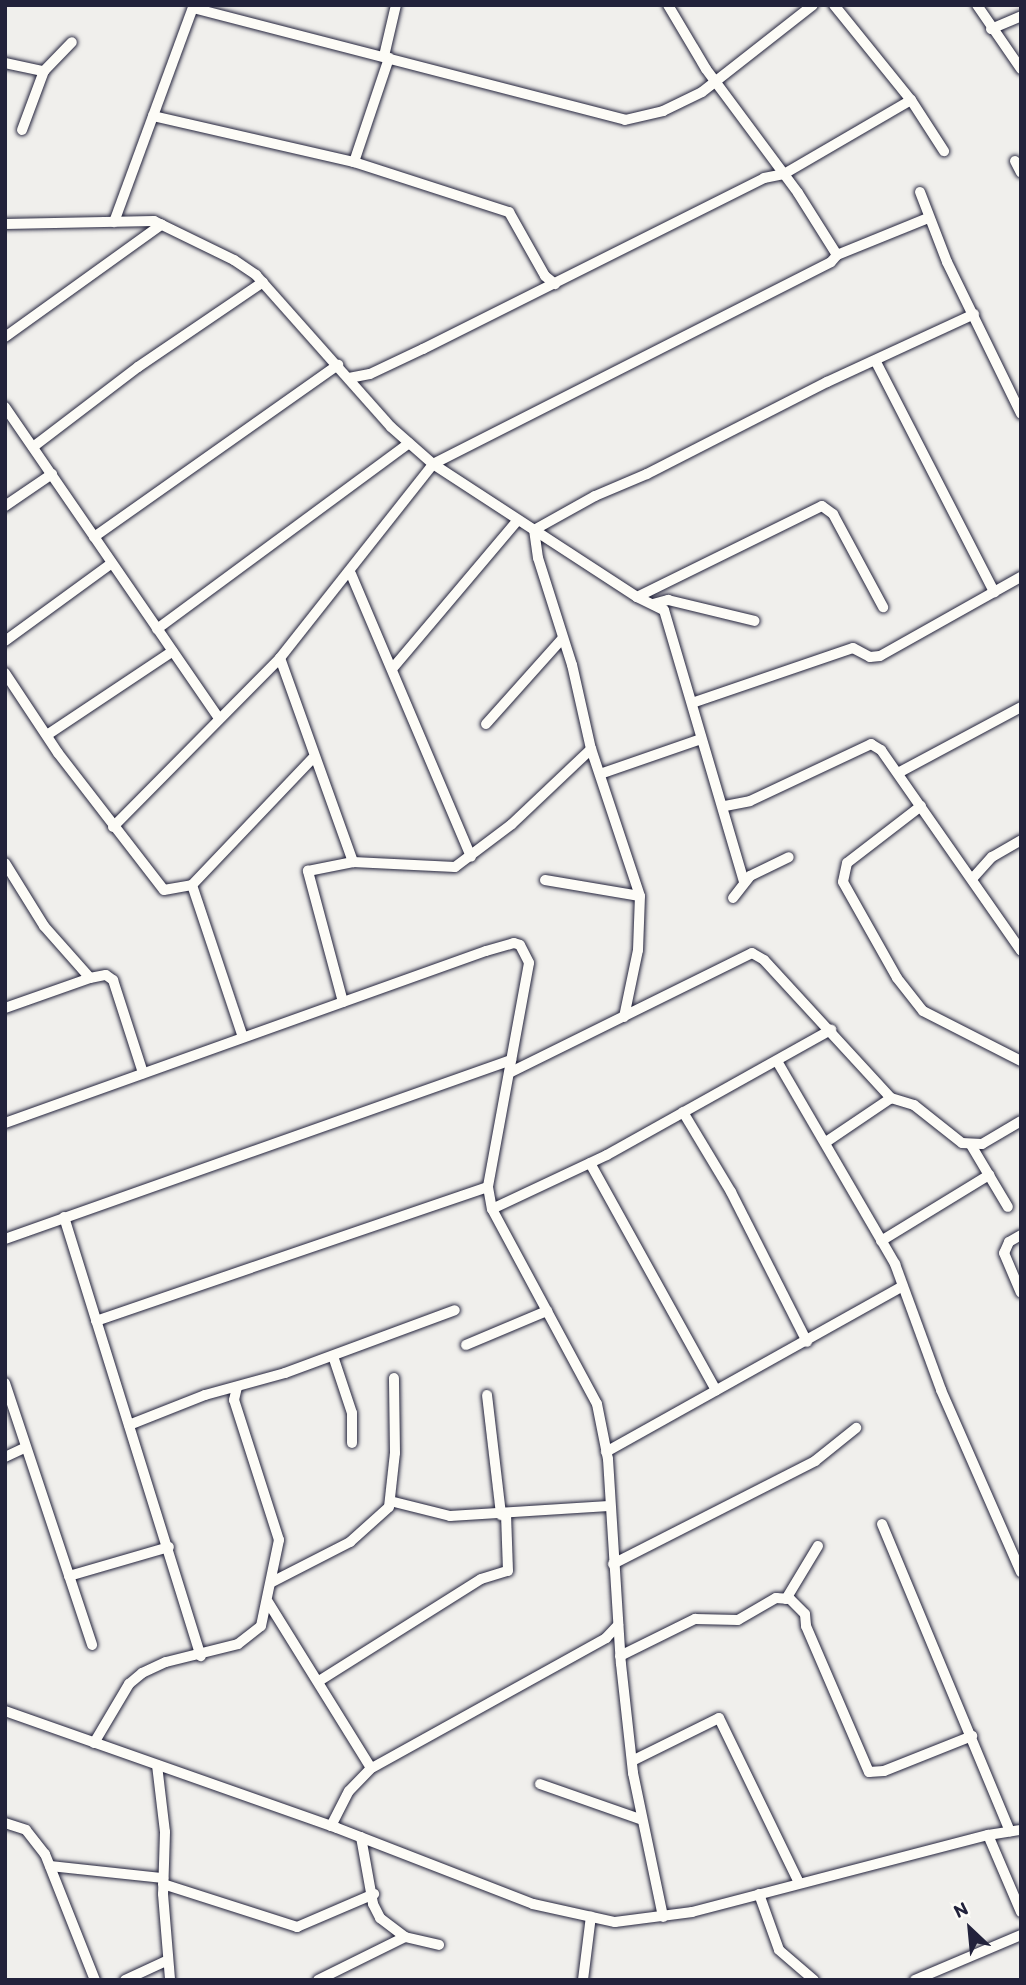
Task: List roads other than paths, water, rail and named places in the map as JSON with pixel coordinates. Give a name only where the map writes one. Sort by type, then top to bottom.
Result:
[{"type":"street","points":[[354,162],[387,57],[396,5]]},
{"type":"street","points":[[668,5],[714,81],[784,174],[837,255]]},
{"type":"street","points":[[114,222],[193,7],[625,120],[663,111],[702,92],[813,5]]},
{"type":"street","points":[[834,5],[911,100],[944,151]]},
{"type":"street","points":[[977,5],[1021,69]]},
{"type":"street","points":[[991,29],[1021,16]]},
{"type":"street","points":[[22,130],[44,71],[72,42]]},
{"type":"street","points":[[5,63],[44,71]]},
{"type":"street","points":[[349,378],[370,374],[764,178],[784,174],[911,100]]},
{"type":"street","points":[[153,116],[354,162],[509,212],[545,276],[555,284]]},
{"type":"street","points":[[1014,161],[1021,173]]},
{"type":"street","points":[[920,192],[929,218],[974,314],[1016,389],[1021,414]]},
{"type":"street","points":[[113,827],[280,659],[351,574],[433,464],[837,255],[929,218]]},
{"type":"street","points":[[5,224],[162,224],[202,241],[263,282],[360,391],[409,443],[433,464],[669,616],[701,739],[725,806],[744,882]]},
{"type":"street","points":[[5,337],[162,224]]},
{"type":"street","points":[[541,290],[545,276]]},
{"type":"street","points":[[33,447],[138,368],[263,282]]},
{"type":"street","points":[[534,530],[595,496],[974,314]]},
{"type":"street","points":[[876,362],[994,592]]},
{"type":"street","points":[[94,537],[338,365]]},
{"type":"street","points":[[360,391],[370,374]]},
{"type":"street","points":[[5,407],[219,718]]},
{"type":"street","points":[[157,629],[409,443]]},
{"type":"street","points":[[5,506],[52,474]]},
{"type":"street","points":[[637,597],[822,506],[833,514],[883,607]]},
{"type":"street","points":[[392,669],[518,520]]},
{"type":"street","points":[[534,530],[538,558],[590,749],[640,896],[638,950],[624,1017]]},
{"type":"street","points":[[5,641],[112,563]]},
{"type":"street","points":[[351,574],[471,857]]},
{"type":"street","points":[[692,703],[853,648],[870,657],[880,656],[1021,577]]},
{"type":"street","points":[[653,604],[668,600],[755,621]]},
{"type":"street","points":[[486,724],[562,639]]},
{"type":"street","points":[[47,735],[173,651]]},
{"type":"street","points":[[280,659],[302,711],[313,758],[353,862]]},
{"type":"street","points":[[5,673],[113,827],[159,887],[171,891],[192,886],[313,758]]},
{"type":"street","points":[[898,773],[1021,707]]},
{"type":"street","points":[[600,774],[701,739]]},
{"type":"street","points":[[725,806],[750,800],[871,744],[881,750],[898,773],[1021,951]]},
{"type":"street","points":[[343,1002],[308,871],[353,862],[455,867],[471,857],[590,749]]},
{"type":"street","points":[[921,806],[847,863],[843,883],[897,978],[923,1011],[1021,1060]]},
{"type":"street","points":[[972,879],[992,857],[1021,840]]},
{"type":"street","points":[[733,898],[744,882],[789,857]]},
{"type":"street","points":[[5,863],[44,926],[90,978]]},
{"type":"street","points":[[545,880],[640,896]]},
{"type":"street","points":[[192,886],[243,1037]]},
{"type":"street","points":[[5,1123],[514,943],[529,963],[488,1187],[492,1209],[586,1378],[606,1452],[620,1650],[632,1761],[640,1819],[663,1917]]},
{"type":"street","points":[[509,1073],[752,953],[764,960],[891,1098],[914,1105],[962,1143],[982,1144],[1021,1121]]},
{"type":"street","points":[[5,1008],[90,978],[106,975],[114,980],[143,1073]]},
{"type":"street","points":[[492,1209],[590,1163],[831,1030]]},
{"type":"street","points":[[5,1240],[511,1060]]},
{"type":"street","points":[[777,1061],[895,1264],[901,1287],[966,1451],[1021,1572]]},
{"type":"street","points":[[825,1142],[891,1098]]},
{"type":"street","points":[[683,1112],[732,1192],[807,1342]]},
{"type":"street","points":[[971,1145],[1009,1207]]},
{"type":"street","points":[[590,1163],[716,1391]]},
{"type":"street","points":[[881,1241],[989,1175]]},
{"type":"street","points":[[96,1321],[488,1187]]},
{"type":"street","points":[[64,1217],[201,1656]]},
{"type":"street","points":[[1021,1235],[1009,1242],[1004,1253],[1021,1293]]},
{"type":"street","points":[[606,1452],[807,1342],[901,1287]]},
{"type":"street","points":[[129,1424],[333,1356],[455,1310]]},
{"type":"street","points":[[466,1345],[547,1311]]},
{"type":"street","points":[[333,1356],[352,1413],[352,1443]]},
{"type":"street","points":[[272,1582],[370,1529],[390,1501],[394,1377]]},
{"type":"street","points":[[5,1383],[92,1645]]},
{"type":"street","points":[[94,1743],[129,1684],[142,1673],[166,1662],[201,1656],[252,1636],[261,1626],[279,1539],[234,1400],[237,1387]]},
{"type":"street","points":[[223,1391],[234,1400]]},
{"type":"street","points":[[320,1681],[481,1578],[508,1572],[504,1515],[487,1395]]},
{"type":"street","points":[[613,1564],[815,1461],[856,1428]]},
{"type":"street","points":[[5,1457],[26,1447]]},
{"type":"street","points":[[390,1501],[450,1516],[504,1515],[609,1506]]},
{"type":"street","points":[[5,1711],[331,1826],[533,1904],[615,1922],[663,1917],[988,1835],[1015,1831],[882,1524]]},
{"type":"street","points":[[786,1599],[818,1546]]},
{"type":"street","points":[[69,1576],[169,1547]]},
{"type":"street","points":[[620,1650],[695,1619],[738,1620],[761,1605],[786,1599],[800,1605],[805,1614],[811,1637],[869,1772],[884,1771],[972,1736]]},
{"type":"street","points":[[268,1602],[320,1681],[371,1768]]},
{"type":"street","points":[[331,1826],[349,1791],[371,1768],[606,1638],[618,1625]]},
{"type":"street","points":[[606,1638],[620,1650]]},
{"type":"street","points":[[632,1761],[719,1718],[799,1883]]},
{"type":"street","points":[[157,1765],[165,1832],[163,1881],[170,1980]]},
{"type":"street","points":[[540,1784],[640,1819]]},
{"type":"street","points":[[5,1823],[26,1830],[37,1840],[50,1866],[94,1980]]},
{"type":"street","points":[[988,1835],[1021,1912]]},
{"type":"street","points":[[361,1837],[374,1894],[373,1904],[380,1918],[405,1937],[439,1945]]},
{"type":"street","points":[[50,1866],[163,1881],[297,1927],[374,1894]]},
{"type":"street","points":[[759,1894],[779,1950],[814,1980]]},
{"type":"street","points":[[583,1980],[591,1916]]},
{"type":"street","points":[[915,1980],[1021,1934]]},
{"type":"street","points":[[318,1980],[405,1937]]},
{"type":"street","points":[[125,1980],[168,1960]]}]
